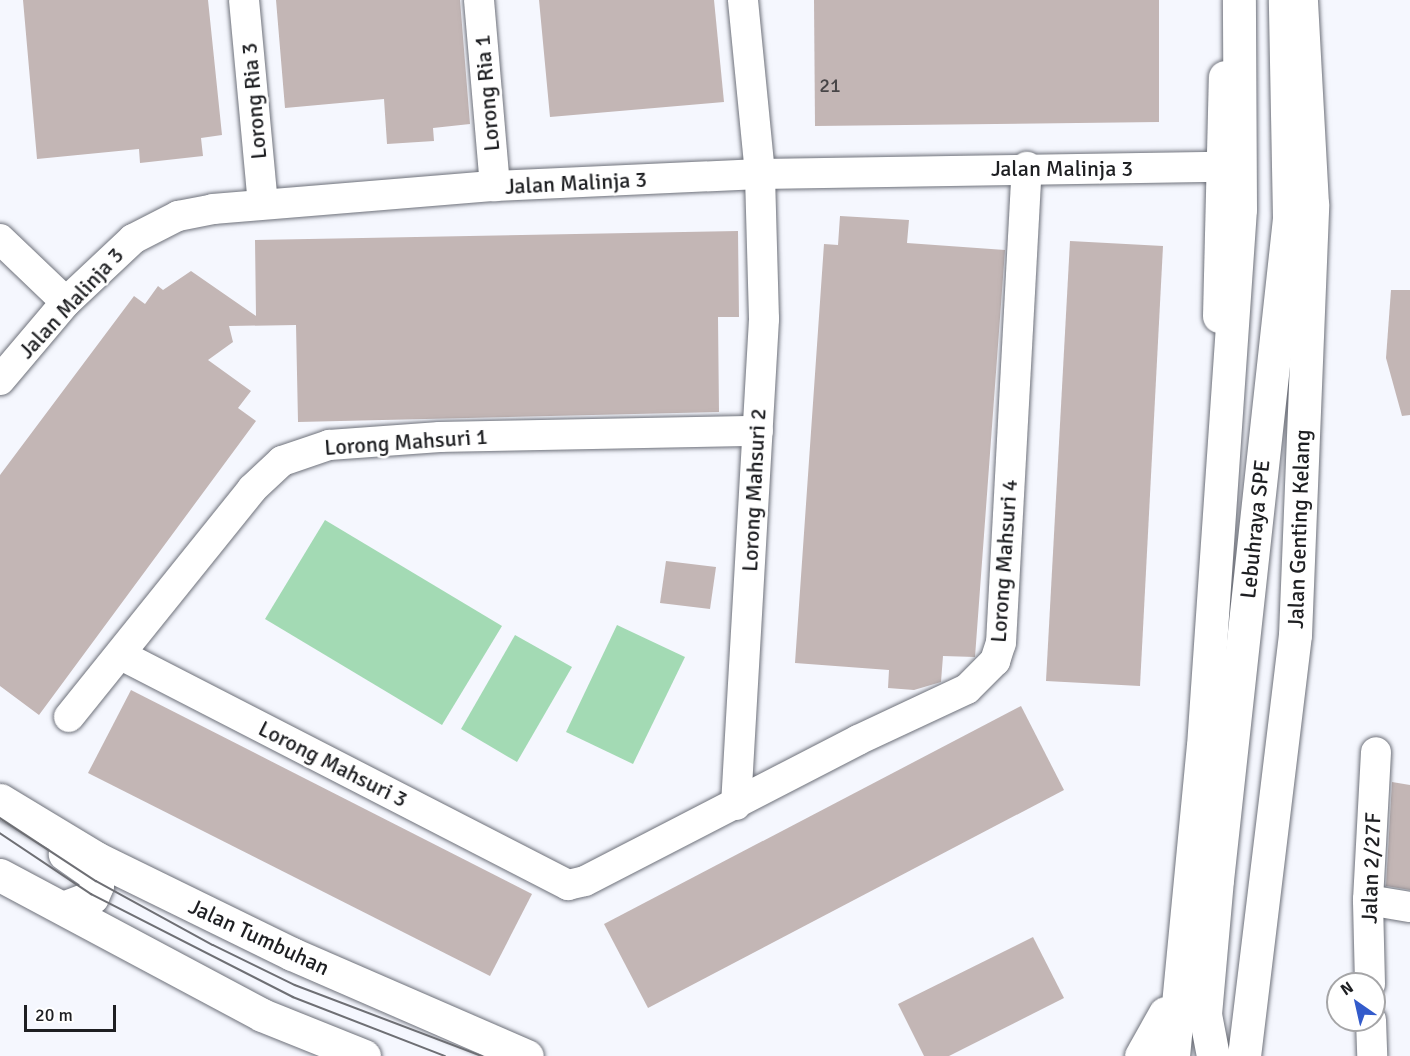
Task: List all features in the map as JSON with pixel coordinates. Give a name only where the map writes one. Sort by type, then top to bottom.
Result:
[{"type":"main road","points":[[1158,1056],[1165,1013],[1193,756],[1216,457],[1221,167],[1226,56],[1224,0]]},
{"type":"main road","name":"Lebuhraya SPE","points":[[1173,1056],[1203,746],[1240,209],[1239,0]]},
{"type":"main road","name":"Lebuhraya SPE","points":[[1213,1056],[1205,1014],[1217,880],[1289,219],[1284,0]]},
{"type":"main road","name":"Jalan Genting Kelang","points":[[1244,1056],[1295,635],[1312,204],[1301,0]]},
{"type":"main road","name":"Jalan Tumbuhan","points":[[0,800],[58,835],[292,954],[527,1056]]},
{"type":"main road","points":[[58,835],[64,854],[95,875],[97,885],[92,897],[63,908]]},
{"type":"main road","points":[[0,875],[262,1015],[364,1056]]},
{"type":"main road","points":[[1141,1056],[1165,1013]]},
{"type":"main road","points":[[1249,1020],[1254,1056]]},
{"type":"street","name":"Lorong Ria 3","points":[[244,0],[263,203]]},
{"type":"street","name":"Lorong Ria 1","points":[[479,0],[495,186]]},
{"type":"street","name":"Lorong Mahsuri 2","points":[[736,805],[764,319],[760,174],[742,0]]},
{"type":"street","name":"Jalan Malinja 3","points":[[0,380],[66,302],[120,250],[162,222],[204,210],[263,203],[495,186],[760,174],[1027,167],[1221,167]]},
{"type":"street","name":"Lorong Mahsuri 4","points":[[545,874],[568,885],[585,881],[858,740],[967,689],[995,661],[1003,623],[1027,167]]},
{"type":"street","points":[[0,239],[66,302]]},
{"type":"street","name":"Lorong Mahsuri 1","points":[[69,717],[252,489],[282,461],[311,450],[440,437],[758,431]]},
{"type":"street","name":"Lorong Mahsuri 3","points":[[121,655],[545,874]]},
{"type":"street","name":"Jalan 2/27F","points":[[1370,972],[1368,900],[1376,752]]},
{"type":"street","points":[[1368,900],[1410,907]]},
{"type":"street","points":[[1371,1032],[1372,1056]]},
{"type":"green space","points":[[325,520],[502,626],[442,725],[265,619]]},
{"type":"green space","points":[[617,625],[685,657],[633,764],[566,732]]},
{"type":"green space","points":[[515,635],[572,667],[517,762],[461,729]]},
{"type":"building","points":[[23,0],[208,0],[222,135],[201,138],[203,156],[140,163],[139,149],[37,159]]},
{"type":"building","points":[[276,0],[460,0],[470,124],[433,128],[434,141],[387,144],[384,99],[285,108]]},
{"type":"building","points":[[539,0],[714,0],[724,102],[550,117]]},
{"type":"building","points":[[814,0],[1159,0],[1159,122],[815,126]]},
{"type":"building","points":[[840,216],[909,220],[907,243],[1005,250],[975,657],[943,656],[941,682],[914,690],[888,688],[889,670],[795,663],[824,244],[838,245]]},
{"type":"building","points":[[738,231],[739,317],[718,317],[719,412],[298,422],[296,325],[229,326],[233,342],[208,360],[251,391],[238,408],[256,421],[39,715],[0,686],[0,475],[134,296],[145,304],[158,286],[163,290],[191,271],[256,316],[255,240]]},
{"type":"building","points":[[1070,241],[1163,246],[1140,686],[1046,681]]},
{"type":"building","points":[[1391,290],[1410,290],[1410,415],[1402,416],[1386,358]]},
{"type":"building","points":[[666,561],[716,567],[710,609],[660,603]]},
{"type":"building","points":[[131,690],[532,894],[490,976],[88,773]]},
{"type":"building","points":[[1021,706],[1064,790],[648,1008],[604,924]]},
{"type":"building","points":[[1392,782],[1410,785],[1410,890],[1386,886]]},
{"type":"building","points":[[1033,937],[1064,998],[949,1056],[924,1056],[898,1004]]},
{"type":"tram line","points":[[0,818],[96,881],[213,945],[295,985],[482,1056]]},
{"type":"tram line","points":[[0,833],[91,894],[293,997],[445,1056]]}]
